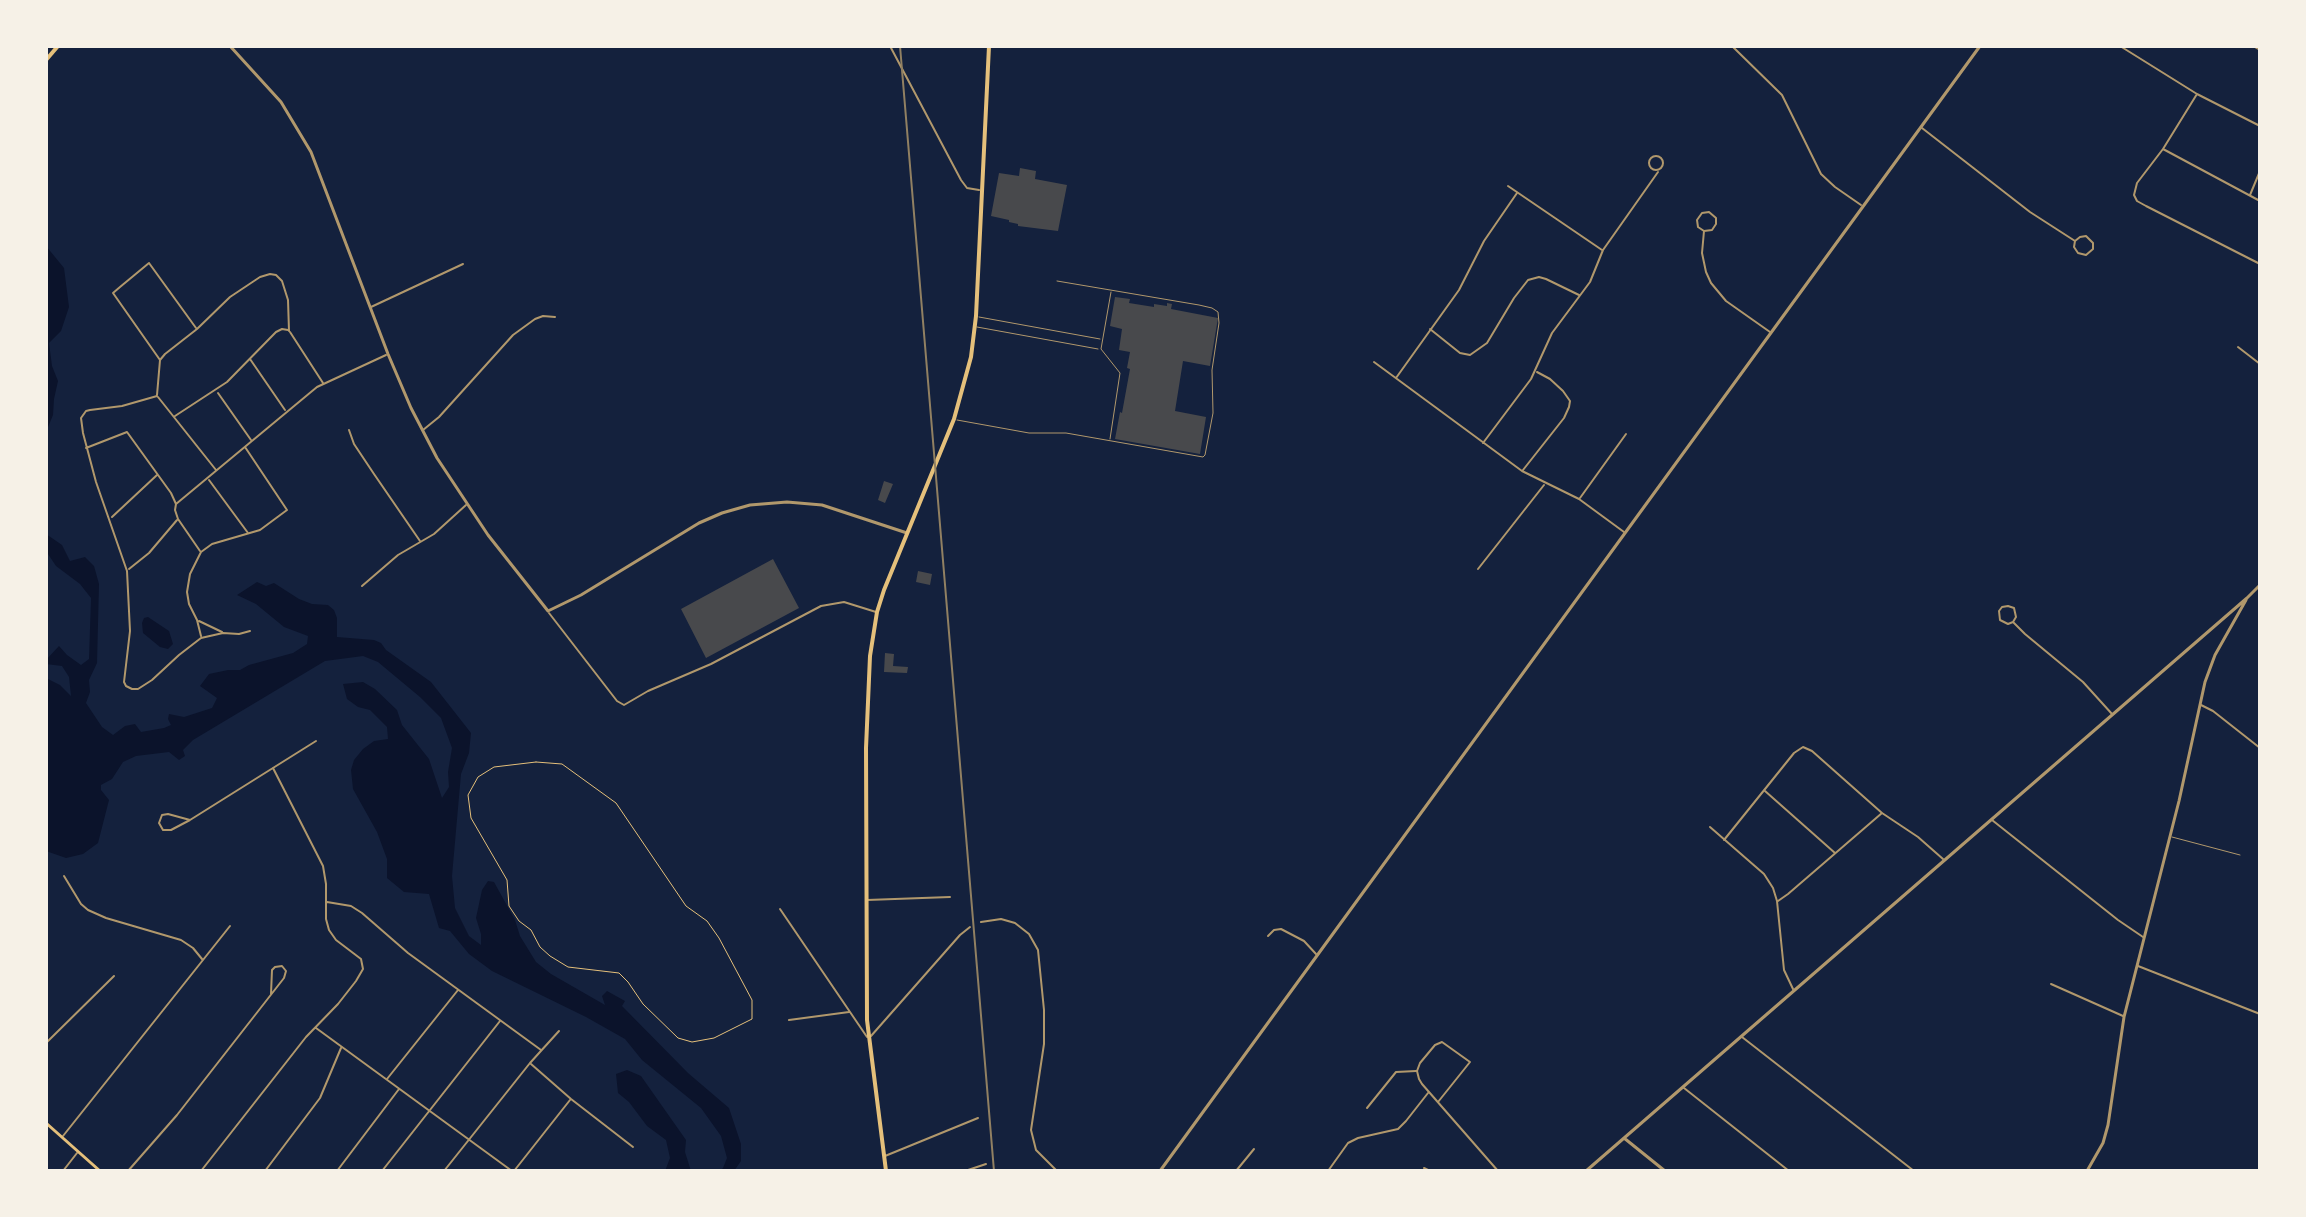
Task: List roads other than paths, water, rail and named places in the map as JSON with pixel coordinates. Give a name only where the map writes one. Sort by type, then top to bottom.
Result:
[{"type":"main road","points":[[46,60],[58,46]]},
{"type":"main road","points":[[886,1171],[868,1039],[866,739],[870,656],[884,590],[954,419],[969,367],[976,316],[989,46]]},
{"type":"main road","points":[[46,1123],[100,1171]]},
{"type":"street","points":[[230,46],[281,102],[303,137],[321,176],[388,354],[437,458],[502,555],[617,701],[624,705],[631,703],[648,691],[711,664],[821,606],[851,603],[877,612]]},
{"type":"street","points":[[890,46],[961,180],[967,188],[980,190]]},
{"type":"street","points":[[1732,46],[1782,95],[1821,174],[1862,206]]},
{"type":"street","points":[[1160,1171],[1980,46]]},
{"type":"street","points":[[2120,46],[2197,94],[2260,126]]},
{"type":"street","points":[[2253,46],[2260,50]]},
{"type":"street","points":[[2197,94],[2134,188],[2134,195],[2137,201],[2260,264]]},
{"type":"street","points":[[1921,127],[2030,212],[2075,241]]},
{"type":"street","points":[[2163,149],[2260,201]]},
{"type":"street","points":[[2250,195],[2260,171]]},
{"type":"street","points":[[1483,443],[1536,371],[1544,347],[1595,272],[1603,250],[1658,172]]},
{"type":"street","points":[[1508,186],[1603,250]]},
{"type":"street","points":[[1396,379],[1459,290],[1493,226],[1517,193]]},
{"type":"street","points":[[1709,212],[1716,218],[1716,224],[1712,230],[1704,231],[1698,227],[1697,220],[1702,213],[1709,212]]},
{"type":"street","points":[[1704,231],[1702,253],[1711,283],[1726,301],[1771,333]]},
{"type":"street","points":[[2083,236],[2089,238],[2093,249],[2088,254],[2079,254],[2075,250],[2075,241],[2083,236]]},
{"type":"street","points":[[197,329],[149,263],[113,293],[160,360],[157,396],[217,471]]},
{"type":"street","points":[[370,307],[463,264]]},
{"type":"street","points":[[160,360],[230,297],[270,274],[280,278],[285,289],[289,331],[323,383]]},
{"type":"street","points":[[1430,329],[1460,353],[1470,355],[1487,343],[1528,280],[1546,279],[1580,295]]},
{"type":"street","points":[[422,431],[439,417],[513,335],[535,319],[555,317]]},
{"type":"street","points":[[175,416],[216,391],[276,332],[282,329],[289,331]]},
{"type":"street","points":[[2238,347],[2260,364]]},
{"type":"street","points":[[176,504],[323,383],[388,354]]},
{"type":"street","points":[[250,359],[286,411]]},
{"type":"street","points":[[1374,362],[1522,471],[1579,499],[1625,533]]},
{"type":"street","points":[[1522,471],[1564,418],[1570,401],[1550,379],[1536,371]]},
{"type":"street","points":[[216,391],[251,441]]},
{"type":"street","points":[[157,396],[122,406],[86,411],[81,421],[86,448],[127,571],[130,631],[124,676],[126,686],[138,689],[201,638],[250,631]]},
{"type":"street","points":[[349,430],[354,444],[421,542]]},
{"type":"street","points":[[86,448],[127,432],[158,474],[176,504],[178,519],[201,552]]},
{"type":"street","points":[[1579,499],[1626,434]]},
{"type":"street","points":[[201,638],[189,604],[188,586],[190,574],[201,552],[212,544],[264,528],[287,510],[245,447]]},
{"type":"street","points":[[110,518],[158,474]]},
{"type":"street","points":[[208,478],[248,534]]},
{"type":"street","points":[[1478,569],[1545,484]]},
{"type":"street","points":[[548,611],[581,595],[699,523],[750,505],[787,502],[822,505],[907,533]]},
{"type":"street","points":[[362,586],[398,555],[434,534],[467,504]]},
{"type":"street","points":[[127,571],[149,553],[178,519]]},
{"type":"street","points":[[1586,1171],[2260,585]]},
{"type":"street","points":[[2087,1171],[2103,1143],[2108,1125],[2124,1017],[2170,836],[2199,705],[2215,655],[2247,598]]},
{"type":"street","points":[[2011,606],[2015,611],[2013,622],[2000,620],[1998,614],[2002,607],[2011,606]]},
{"type":"street","points":[[197,620],[223,633]]},
{"type":"street","points":[[2013,622],[2083,682],[2113,715]]},
{"type":"street","points":[[2199,705],[2213,711],[2260,748]]},
{"type":"street","points":[[190,820],[168,814],[162,815],[159,823],[163,830],[169,831],[190,820],[316,741]]},
{"type":"street","points":[[1724,840],[1794,753],[1803,747],[1812,751],[1882,813],[1944,859]]},
{"type":"street","points":[[201,1171],[363,969],[361,959],[336,940],[329,930],[326,878],[319,855],[273,768]]},
{"type":"street","points":[[1764,790],[1836,853]]},
{"type":"street","points":[[1777,901],[1882,813]]},
{"type":"street","points":[[1991,819],[2143,937]]},
{"type":"street","points":[[1710,827],[1764,874],[1773,888],[1784,970],[1794,990]]},
{"type":"street","points":[[64,876],[88,910],[181,940],[193,948],[202,960]]},
{"type":"street","points":[[866,900],[950,897]]},
{"type":"street","points":[[327,902],[351,906],[362,913],[408,953],[541,1050]]},
{"type":"street","points":[[780,909],[868,1039],[970,927]]},
{"type":"street","points":[[981,922],[1001,919],[1015,923],[1029,934],[1038,950],[1044,1044],[1031,1130],[1036,1150],[1057,1171]]},
{"type":"street","points":[[62,1137],[230,926]]},
{"type":"street","points":[[1268,936],[1274,930],[1281,929],[1300,939],[1318,956]]},
{"type":"street","points":[[2137,965],[2260,1014]]},
{"type":"street","points":[[128,1171],[177,1115],[286,976],[282,966],[272,970],[271,994]]},
{"type":"street","points":[[46,1043],[114,976]]},
{"type":"street","points":[[2051,984],[2124,1017]]},
{"type":"street","points":[[387,1080],[458,990]]},
{"type":"street","points":[[789,1020],[850,1012]]},
{"type":"street","points":[[382,1171],[500,1020]]},
{"type":"street","points":[[315,1028],[513,1171],[571,1099]]},
{"type":"street","points":[[444,1171],[559,1031]]},
{"type":"street","points":[[1741,1036],[1914,1171]]},
{"type":"street","points":[[1438,1102],[1470,1062],[1439,1042],[1420,1063],[1417,1071],[1422,1084],[1498,1171]]},
{"type":"street","points":[[265,1171],[320,1098],[341,1048]]},
{"type":"street","points":[[530,1063],[633,1147]]},
{"type":"street","points":[[1367,1108],[1392,1074],[1417,1071]]},
{"type":"street","points":[[1683,1087],[1789,1171]]},
{"type":"street","points":[[337,1171],[399,1089]]},
{"type":"street","points":[[1328,1171],[1348,1143],[1398,1129],[1429,1092]]},
{"type":"street","points":[[884,1157],[978,1118]]},
{"type":"street","points":[[1624,1138],[1665,1171]]},
{"type":"street","points":[[1236,1171],[1254,1149]]},
{"type":"street","points":[[63,1171],[78,1152]]},
{"type":"street","points":[[965,1171],[986,1164]]},
{"type":"street","points":[[1424,1168],[1430,1171]]},
{"type":"lane","points":[[954,419],[1029,433],[1066,433],[1205,455],[1213,413],[1212,370],[1218,312],[1212,308],[1057,281]]},
{"type":"lane","points":[[1101,349],[1112,290]]},
{"type":"lane","points":[[976,316],[1103,340]]},
{"type":"lane","points":[[975,327],[1101,349],[1120,373],[1109,441]]},
{"type":"lane","points":[[2170,836],[2240,855]]},
{"type":"water","points":[[46,246],[64,268],[69,307],[61,331],[49,343],[58,381],[53,415],[46,432],[48,300]]},
{"type":"water","points":[[46,534],[62,545],[70,561],[85,557],[94,566],[99,584],[97,663],[89,680],[90,692],[86,703],[102,727],[113,735],[125,726],[135,724],[141,732],[164,728],[171,725],[169,714],[184,717],[212,708],[217,698],[200,686],[209,674],[240,670],[293,653],[307,644],[308,636],[284,627],[256,604],[237,595],[257,582],[266,586],[274,583],[299,599],[328,605],[337,618],[337,637],[381,643],[386,650],[431,682],[471,733],[469,753],[461,774],[452,876],[455,908],[469,936],[481,945],[476,918],[482,890],[488,881],[494,882],[536,962],[605,1005],[602,996],[607,991],[625,1001],[622,1006],[688,1073],[729,1108],[741,1144],[741,1161],[734,1171],[720,1171],[727,1158],[721,1136],[701,1108],[642,1060],[625,1039],[492,971],[469,954],[450,931],[439,928],[429,894],[404,892],[387,878],[387,859],[377,832],[353,789],[351,770],[363,749],[374,741],[388,739],[387,727],[370,710],[358,707],[347,699],[343,684],[363,682],[397,710],[402,725],[429,759],[442,798],[449,787],[452,748],[441,718],[378,662],[363,656],[325,661],[193,740],[183,750],[185,756],[179,760],[169,752],[136,756],[123,762],[112,779],[101,785],[109,800],[98,843],[83,854],[66,858],[46,851],[46,678],[60,685],[71,696],[69,677],[62,666],[46,664],[46,660],[59,646],[81,665],[89,659],[91,598],[80,584],[56,566],[46,551]]},
{"type":"water","points":[[148,617],[169,631],[173,644],[168,649],[160,647],[143,633],[142,623]]},
{"type":"water","points":[[627,1070],[641,1076],[686,1140],[685,1152],[691,1171],[665,1171],[670,1158],[666,1140],[647,1126],[618,1093],[616,1074]]},
{"type":"railway","points":[[900,46],[994,1171]]}]
